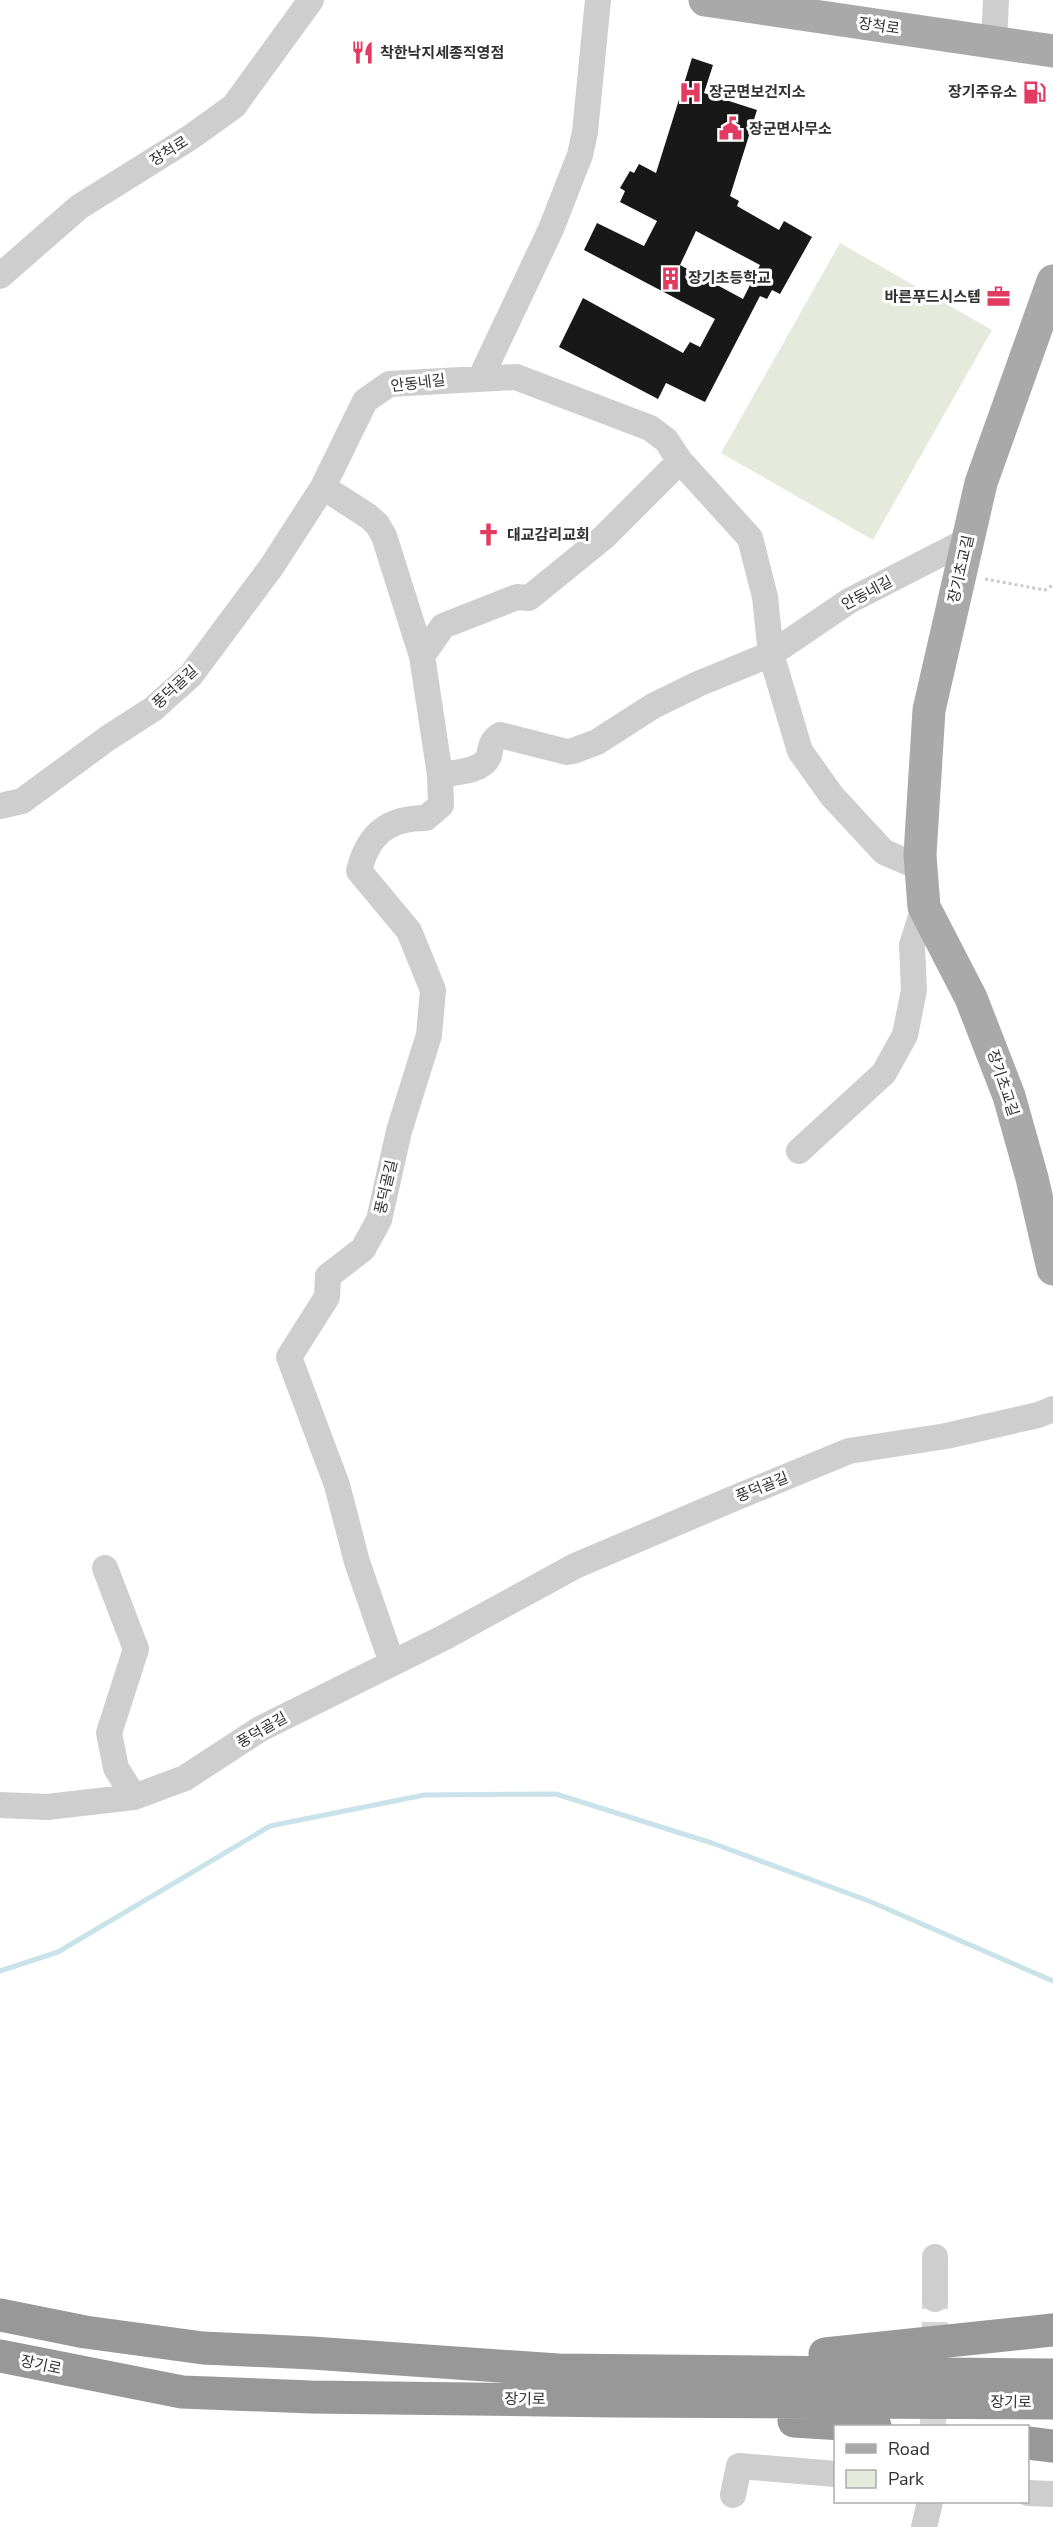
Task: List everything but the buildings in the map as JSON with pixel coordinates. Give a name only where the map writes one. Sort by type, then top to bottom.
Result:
[{"type":"highway","name":"장기로","points":[[0,2316],[85,2332],[203,2349],[312,2353],[558,2370],[1053,2375]]},
{"type":"highway","points":[[651,2371],[1053,2330]]},
{"type":"highway","name":"장기로","points":[[0,2356],[182,2392],[311,2397],[616,2402],[1053,2403]]},
{"type":"highway","points":[[616,2402],[748,2419],[843,2425]]},
{"type":"highway","points":[[1029,2443],[1053,2446]]},
{"type":"main road","name":"장척로","points":[[705,0],[1053,51]]},
{"type":"main road","name":"장기초교길","points":[[1053,281],[981,483],[929,710],[921,868],[924,907],[971,998],[999,1065],[1032,1178],[1053,1269]]},
{"type":"street","name":"장척로","points":[[0,276],[79,207],[191,137],[234,106],[311,0]]},
{"type":"street","points":[[481,377],[551,229],[580,155],[585,132],[598,0]]},
{"type":"street","points":[[994,42],[996,0]]},
{"type":"street","name":"안동네길","points":[[323,487],[364,401],[377,391],[390,384],[481,377],[516,377],[650,428],[666,440],[680,461],[750,538],[765,597],[771,654]]},
{"type":"street","points":[[422,656],[443,626],[517,597],[529,598],[604,537],[680,461]]},
{"type":"street","points":[[323,487],[377,524],[384,536],[422,656],[440,775]]},
{"type":"street","name":"풍덕골길","points":[[0,806],[22,801],[108,738],[153,709],[191,675],[272,566],[323,487]]},
{"type":"street","name":"안동네길","points":[[440,775],[479,767],[486,762],[490,745],[500,735],[567,752],[597,742],[653,706],[698,684],[771,654],[849,601],[968,540]]},
{"type":"street","points":[[771,654],[800,751],[832,796],[884,852],[921,868]]},
{"type":"street","name":"풍덕골길","points":[[392,1663],[357,1562],[337,1485],[289,1357],[327,1297],[328,1276],[363,1249],[379,1220],[399,1131],[429,1035],[433,990],[409,931],[359,871],[364,850],[389,823],[406,818],[426,818],[441,806],[440,775]]},
{"type":"street","name":"장기초교길","points":[[799,1151],[884,1072],[904,1035],[914,990],[912,945],[924,907]]},
{"type":"street","name":"풍덕골길","points":[[0,1805],[47,1807],[134,1797],[185,1778],[260,1729],[392,1663],[575,1566],[849,1451],[946,1436],[1038,1415],[1053,1409]]},
{"type":"street","points":[[105,1568],[136,1649],[109,1733],[117,1768],[134,1797]]},
{"type":"street","points":[[935,2257],[935,2300]]},
{"type":"street","points":[[733,2496],[739,2466],[834,2474]]},
{"type":"street","points":[[1029,2493],[1053,2494]]},
{"type":"street","points":[[924,2527],[930,2503]]},
{"type":"path","points":[[960,574],[1045,590],[1053,585]]},
{"type":"green space","points":[[840,243],[992,330],[873,540],[721,453]]},
{"type":"waterway","points":[[0,1971],[58,1952],[270,1826],[424,1795],[556,1794],[712,1843],[869,1901],[1053,1981]]},
{"type":"tunnel","points":[[933,2425],[935,2299]]},
{"type":"place","name":"착한낙지세종직영점","points":[[362,53]]},
{"type":"place","name":"장군면보건지소","points":[[691,92]]},
{"type":"place","name":"장기주유소","points":[[1035,92]]},
{"type":"place","name":"장군면사무소","points":[[731,129]]},
{"type":"place","name":"장기초등학교","points":[[670,278]]},
{"type":"place","name":"바른푸드시스템","points":[[999,297]]},
{"type":"place","name":"대교감리교회","points":[[489,535]]}]
